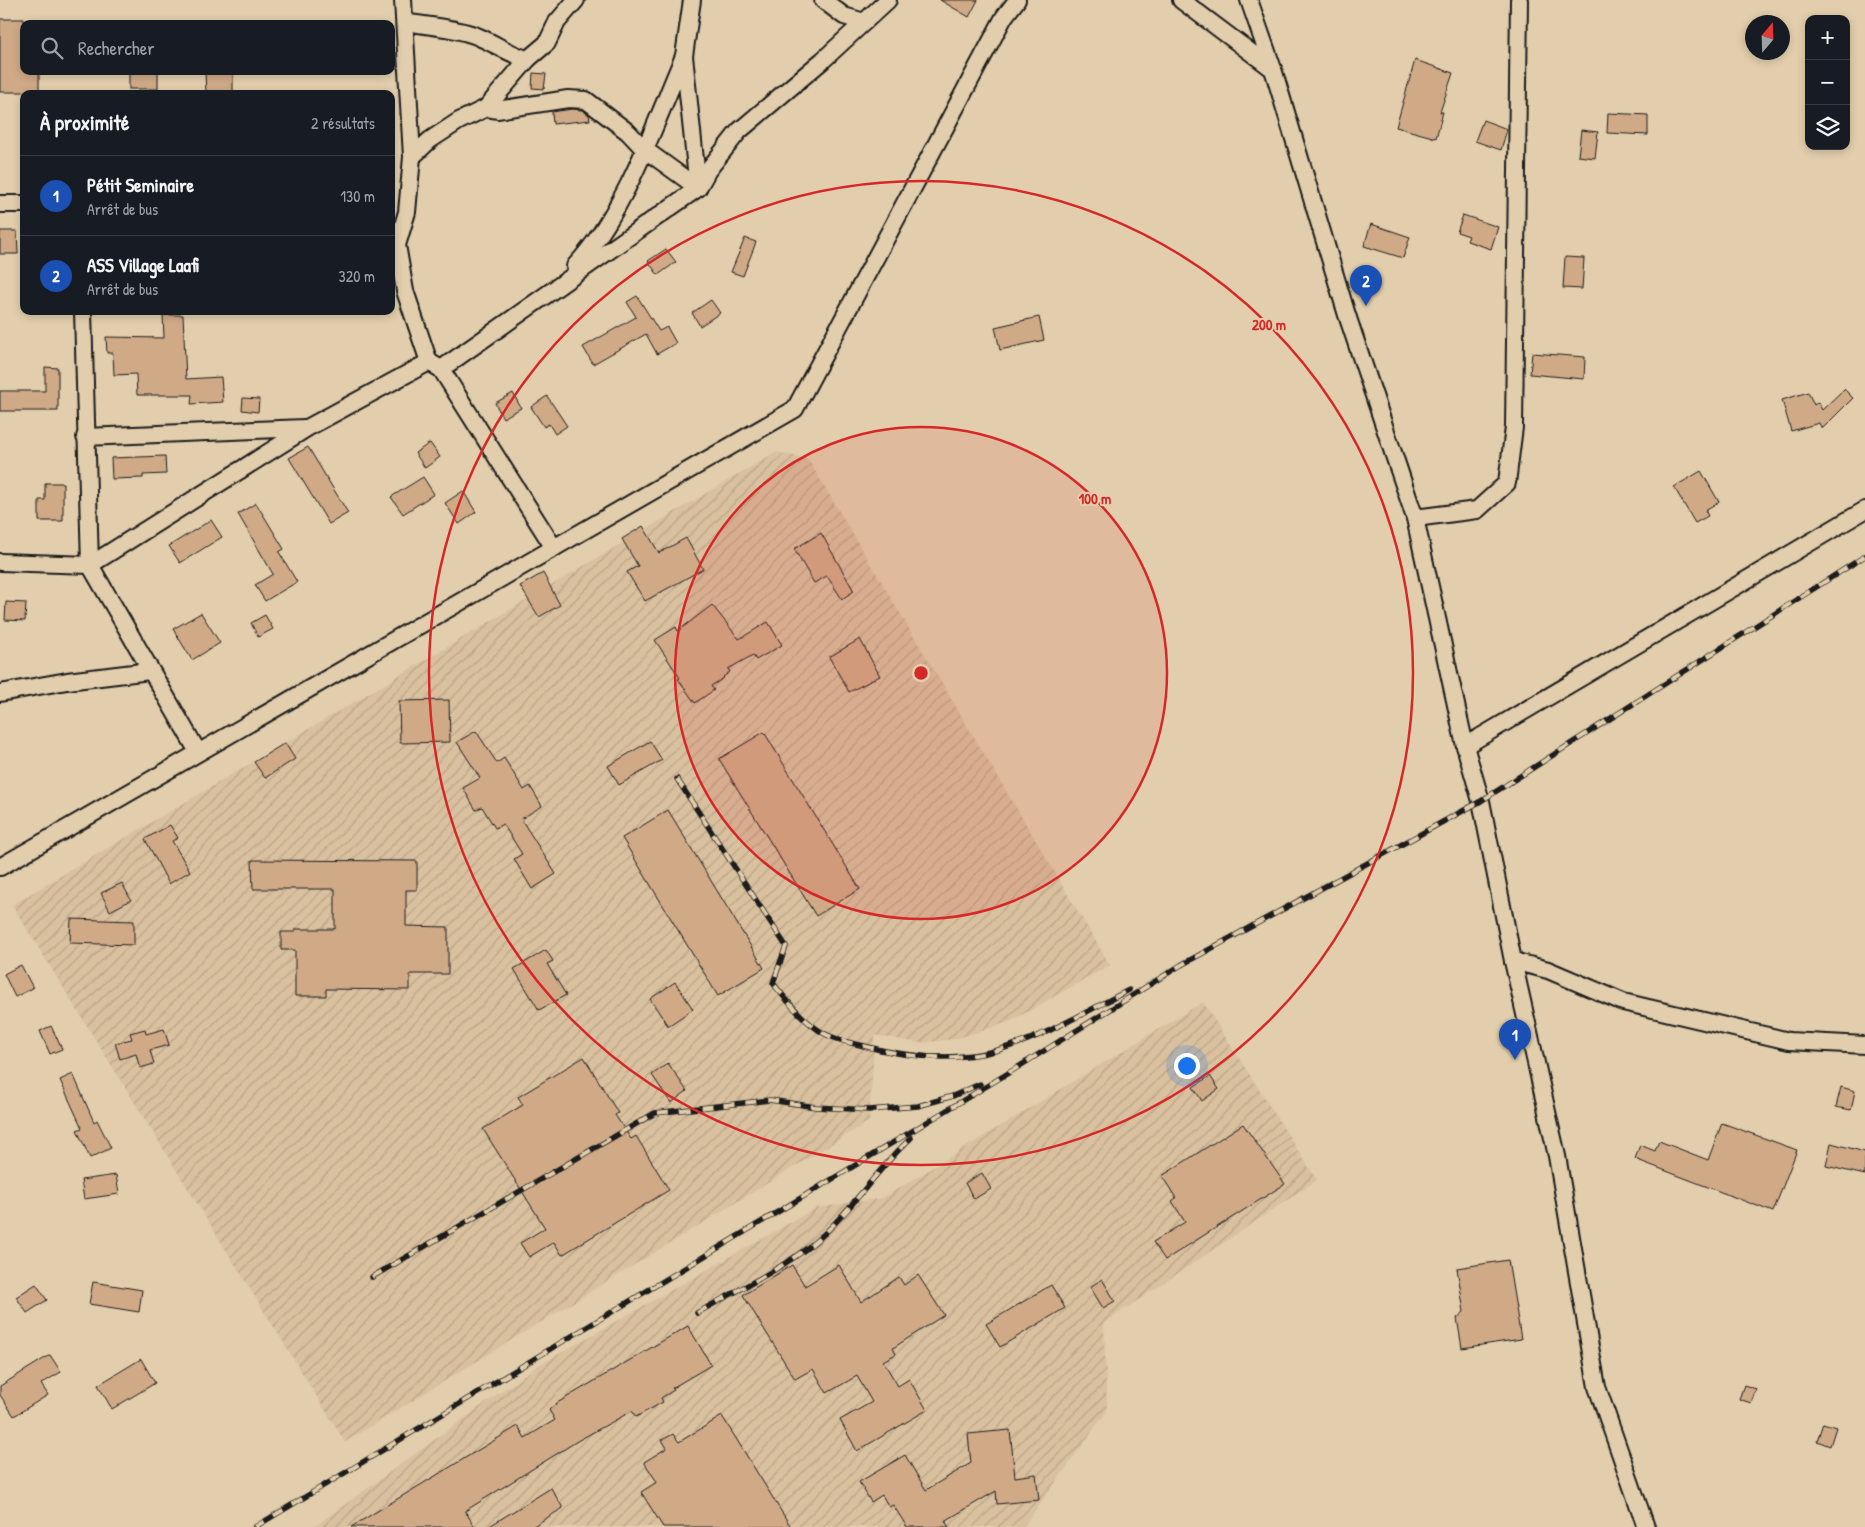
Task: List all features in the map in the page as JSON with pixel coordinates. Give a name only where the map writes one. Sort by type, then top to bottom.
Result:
[{"type":"street","points":[[403,0],[412,158],[399,212],[398,245],[405,291],[435,366],[554,548]]},
{"type":"street","points":[[412,158],[437,135],[486,108],[528,59],[547,43],[557,22],[576,0]]},
{"type":"street","points":[[692,0],[684,56],[698,188]]},
{"type":"street","points":[[823,0],[844,16],[864,22]]},
{"type":"street","points":[[0,562],[90,565],[307,428],[435,366],[541,299],[698,188],[708,170],[739,131],[810,72],[888,0]]},
{"type":"street","points":[[0,867],[795,409],[1004,17],[1017,0]]},
{"type":"street","points":[[1181,0],[1273,69]]},
{"type":"street","points":[[1248,0],[1273,69],[1347,315],[1416,518],[1465,746],[1481,801],[1513,961],[1557,1156],[1597,1387],[1646,1527]]},
{"type":"street","points":[[1416,518],[1477,510],[1508,483],[1514,427],[1519,0]]},
{"type":"street","points":[[405,22],[472,34],[504,48],[523,59],[528,59]]},
{"type":"street","points":[[541,299],[587,254],[602,232],[644,149],[684,56]]},
{"type":"street","points":[[486,108],[497,110],[568,99],[586,100],[628,132],[644,149],[698,188]]},
{"type":"street","points":[[0,204],[20,204]]},
{"type":"street","points":[[83,315],[90,565],[198,752]]},
{"type":"street","points":[[85,436],[307,428]]},
{"type":"street","points":[[1465,746],[1865,510]]},
{"type":"street","points":[[0,693],[67,681],[150,671]]},
{"type":"street","points":[[1513,961],[1548,970],[1623,1002],[1789,1041],[1865,1044]]},
{"type":"shaded area","points":[[776,452],[808,459],[1110,965],[1009,1022],[955,1039],[919,1043],[875,1035],[869,1121],[345,1442],[12,905]]},
{"type":"shaded area","points":[[1203,1002],[1317,1180],[1104,1323],[1107,1411],[1023,1527],[314,1527],[534,1368],[816,1208],[883,1198]]},
{"type":"building","points":[[940,0],[978,0],[969,17]]},
{"type":"building","points":[[0,19],[24,19],[20,20],[20,75],[39,75],[39,90],[0,92]]},
{"type":"building","points":[[1415,60],[1453,73],[1440,112],[1443,112],[1436,138],[1396,127]]},
{"type":"building","points":[[533,73],[546,74],[544,89],[532,88]]},
{"type":"building","points":[[129,75],[158,75],[158,89],[129,89]]},
{"type":"building","points":[[205,75],[233,75],[233,90],[206,90]]},
{"type":"building","points":[[572,109],[582,110],[589,115],[590,120],[553,124],[552,112]]},
{"type":"building","points":[[1608,113],[1648,115],[1648,135],[1607,133]]},
{"type":"building","points":[[1483,120],[1507,129],[1501,150],[1475,141]]},
{"type":"building","points":[[1581,130],[1598,132],[1595,158],[1578,156]]},
{"type":"building","points":[[1463,215],[1498,227],[1491,249],[1467,241],[1469,236],[1457,232]]},
{"type":"building","points":[[1371,224],[1410,237],[1403,258],[1364,246]]},
{"type":"building","points":[[0,231],[17,231],[18,254],[0,254]]},
{"type":"building","points":[[745,238],[756,242],[743,276],[731,272]]},
{"type":"building","points":[[666,249],[676,262],[658,275],[648,261]]},
{"type":"building","points":[[1565,257],[1584,258],[1582,289],[1563,288]]},
{"type":"building","points":[[637,296],[659,331],[667,327],[676,343],[657,354],[646,334],[593,364],[583,347],[636,317],[627,302]]},
{"type":"building","points":[[711,300],[720,313],[700,326],[692,313]]},
{"type":"building","points":[[163,315],[183,315],[186,379],[221,377],[223,402],[191,404],[192,395],[137,395],[136,374],[114,375],[113,353],[107,353],[106,337],[164,338]]},
{"type":"building","points":[[1039,317],[1044,340],[1000,350],[995,327]]},
{"type":"building","points":[[1532,353],[1585,357],[1584,379],[1530,374]]},
{"type":"building","points":[[45,367],[58,368],[58,411],[0,411],[0,391],[45,391]]},
{"type":"building","points":[[1844,389],[1853,398],[1822,429],[1819,423],[1791,431],[1782,400],[1808,392],[1814,405],[1818,402],[1822,410]]},
{"type":"building","points":[[513,393],[521,408],[503,418],[495,403]]},
{"type":"building","points":[[547,396],[567,426],[555,434],[549,424],[544,427],[531,407]]},
{"type":"building","points":[[243,398],[259,399],[258,412],[242,410]]},
{"type":"building","points":[[430,443],[440,457],[425,468],[415,453]]},
{"type":"building","points":[[308,447],[348,513],[329,524],[289,458]]},
{"type":"building","points":[[165,456],[166,474],[143,475],[143,478],[112,479],[111,458]]},
{"type":"building","points":[[1701,471],[1719,502],[1705,510],[1708,516],[1695,523],[1674,487]]},
{"type":"building","points":[[423,477],[434,494],[403,514],[391,497]]},
{"type":"building","points":[[45,483],[63,483],[63,521],[39,521],[39,500],[45,500]]},
{"type":"building","points":[[463,491],[476,512],[459,524],[445,503]]},
{"type":"building","points":[[256,503],[284,549],[279,552],[297,582],[265,601],[255,585],[273,574],[238,514]]},
{"type":"building","points":[[211,520],[222,537],[180,563],[169,546]]},
{"type":"building","points":[[643,526],[659,553],[686,538],[703,569],[645,601],[627,572],[638,566],[622,539]]},
{"type":"building","points":[[821,533],[854,591],[842,599],[827,576],[814,583],[794,549]]},
{"type":"building","points":[[543,573],[560,605],[539,617],[520,586]]},
{"type":"building","points":[[6,602],[26,603],[25,621],[5,620]]},
{"type":"building","points":[[712,605],[739,639],[768,622],[782,645],[756,660],[753,655],[728,669],[730,672],[724,678],[711,686],[714,690],[695,703],[655,640],[676,627],[678,631]]},
{"type":"building","points":[[201,613],[220,643],[192,660],[173,629]]},
{"type":"building","points":[[265,615],[273,629],[258,637],[251,623]]},
{"type":"building","points":[[860,639],[880,676],[849,692],[829,657]]},
{"type":"building","points":[[449,700],[450,742],[400,743],[399,701]]},
{"type":"building","points":[[476,731],[497,763],[504,758],[524,790],[530,786],[542,806],[521,819],[556,874],[532,889],[514,859],[522,854],[503,824],[495,828],[482,807],[476,810],[463,788],[480,778],[457,742]]},
{"type":"building","points":[[764,732],[860,889],[816,916],[719,759]]},
{"type":"building","points":[[650,741],[662,760],[619,785],[608,766]]},
{"type":"building","points":[[285,743],[295,759],[265,778],[254,762]]},
{"type":"building","points":[[668,810],[764,968],[718,996],[622,838]]},
{"type":"building","points":[[170,825],[178,838],[172,841],[190,871],[169,884],[145,839]]},
{"type":"building","points":[[252,860],[417,861],[417,890],[406,890],[406,926],[448,927],[448,974],[410,974],[410,990],[326,989],[326,996],[295,996],[295,950],[281,950],[281,932],[295,932],[295,929],[335,929],[335,889],[253,889]]},
{"type":"building","points":[[122,883],[131,900],[110,911],[101,893]]},
{"type":"building","points":[[71,919],[134,921],[134,945],[70,943]]},
{"type":"building","points":[[546,950],[553,961],[547,964],[566,995],[539,1010],[514,969]]},
{"type":"building","points":[[21,965],[33,988],[15,997],[4,974]]},
{"type":"building","points":[[675,982],[693,1009],[668,1026],[650,999]]},
{"type":"building","points":[[51,1026],[62,1049],[50,1054],[40,1031]]},
{"type":"building","points":[[145,1029],[146,1034],[164,1029],[169,1045],[150,1050],[154,1064],[140,1068],[136,1054],[120,1059],[115,1043],[132,1039],[130,1033]]},
{"type":"building","points":[[584,1057],[618,1113],[615,1115],[631,1139],[636,1136],[669,1190],[562,1255],[554,1242],[529,1257],[520,1243],[545,1228],[483,1129],[523,1105],[518,1097]]},
{"type":"building","points":[[668,1063],[687,1091],[671,1103],[652,1075]]},
{"type":"building","points":[[73,1074],[94,1122],[97,1120],[111,1148],[90,1158],[77,1130],[82,1128],[60,1080]]},
{"type":"building","points":[[1210,1076],[1219,1089],[1202,1101],[1193,1087]]},
{"type":"building","points":[[1841,1087],[1855,1091],[1851,1110],[1836,1107]]},
{"type":"building","points":[[1722,1123],[1797,1150],[1773,1212],[1635,1159],[1640,1145],[1655,1151],[1659,1141],[1708,1160]]},
{"type":"building","points":[[1243,1124],[1285,1184],[1165,1260],[1153,1242],[1185,1222],[1172,1201],[1176,1198],[1162,1176]]},
{"type":"building","points":[[1831,1143],[1865,1152],[1865,1175],[1826,1166]]},
{"type":"building","points":[[982,1173],[991,1189],[974,1199],[965,1183]]},
{"type":"building","points":[[116,1175],[119,1194],[84,1199],[81,1180]]},
{"type":"building","points":[[1508,1260],[1521,1339],[1462,1348],[1457,1318],[1464,1312],[1457,1268]]},
{"type":"building","points":[[792,1265],[805,1286],[839,1265],[861,1302],[899,1277],[904,1285],[918,1275],[944,1315],[893,1348],[896,1354],[883,1361],[898,1386],[909,1379],[927,1410],[857,1451],[840,1420],[872,1402],[857,1376],[827,1393],[813,1369],[795,1379],[743,1295]]},
{"type":"building","points":[[1102,1279],[1115,1301],[1103,1308],[1090,1287]]},
{"type":"building","points":[[93,1282],[142,1290],[139,1312],[89,1304]]},
{"type":"building","points":[[36,1284],[47,1300],[27,1313],[16,1297]]},
{"type":"building","points":[[1051,1285],[1065,1308],[1000,1347],[986,1324]]},
{"type":"building","points":[[688,1326],[711,1365],[672,1388],[674,1390],[661,1398],[663,1402],[636,1417],[632,1411],[579,1440],[465,1511],[475,1527],[351,1527],[518,1426],[525,1438],[555,1420],[549,1410],[557,1403]]},
{"type":"building","points":[[50,1355],[61,1372],[41,1384],[48,1395],[14,1416],[0,1395],[0,1386]]},
{"type":"building","points":[[141,1359],[155,1383],[112,1409],[98,1385]]},
{"type":"building","points":[[1744,1385],[1756,1389],[1751,1403],[1739,1399]]},
{"type":"building","points":[[722,1416],[791,1527],[663,1527],[641,1492],[657,1482],[644,1462],[667,1448],[662,1440],[673,1434],[679,1442]]},
{"type":"building","points":[[1823,1423],[1836,1427],[1830,1446],[1817,1441]]},
{"type":"building","points":[[1010,1430],[1015,1477],[1036,1474],[1039,1500],[997,1504],[996,1491],[945,1521],[949,1527],[907,1527],[893,1505],[889,1507],[882,1495],[871,1502],[859,1482],[905,1455],[926,1490],[971,1463],[968,1434]]},
{"type":"building","points":[[551,1488],[563,1508],[532,1527],[488,1527]]},
{"type":"railway","points":[[255,1527],[1015,1069],[1181,965],[1481,801],[1865,556]]},
{"type":"railway","points":[[677,779],[786,946],[773,983],[799,1014],[827,1035],[894,1053],[929,1057],[981,1054],[1015,1045],[1032,1038],[1129,990]]},
{"type":"railway","points":[[372,1277],[655,1113],[770,1100],[816,1107],[869,1110],[918,1106],[953,1096],[980,1084]]},
{"type":"railway","points":[[697,1313],[780,1267],[811,1245],[836,1222],[888,1161],[911,1138]]},
{"type":"place","name":"ASS Village Laafi","points":[[1366,306]]},
{"type":"place","name":"Pétit Seminaire","points":[[1515,1060]]}]
